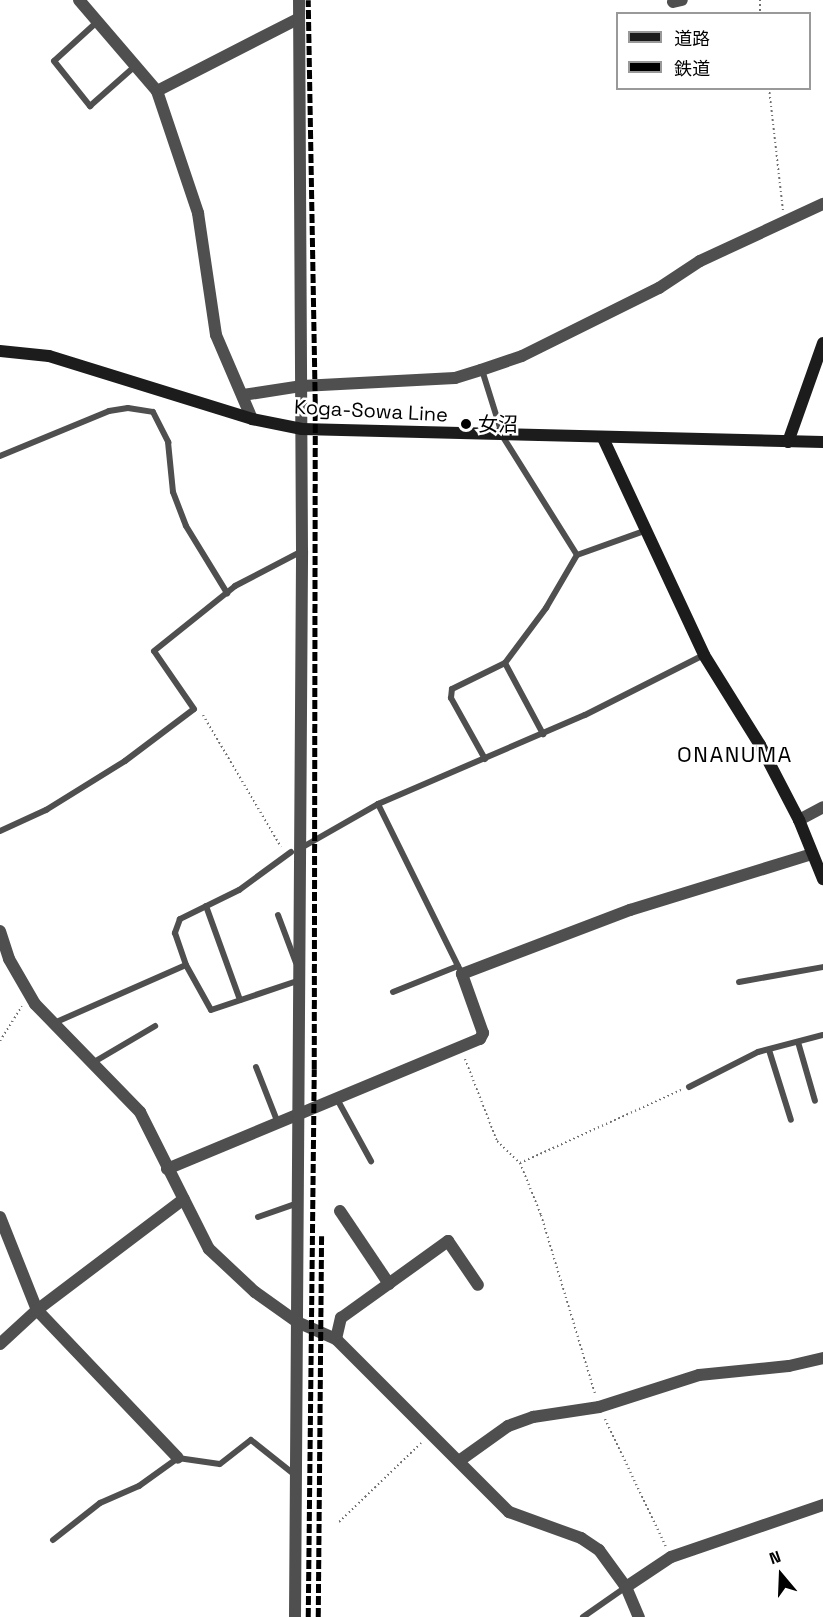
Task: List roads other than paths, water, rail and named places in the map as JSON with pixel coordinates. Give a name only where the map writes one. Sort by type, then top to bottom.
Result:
[{"type":"main road","points":[[788,442],[823,344]]},
{"type":"main road","name":"Koga-Sowa Line","points":[[0,351],[50,356],[79,363],[252,419],[302,429],[503,437],[823,442]]},
{"type":"main road","points":[[603,438],[644,531],[704,655],[760,745],[799,820],[823,879]]},
{"type":"street","points":[[79,0],[157,91],[198,213],[216,335],[252,419]]},
{"type":"street","points":[[295,1617],[300,978],[296,850],[302,550],[299,0]]},
{"type":"street","points":[[157,91],[298,19]]},
{"type":"street","points":[[243,395],[302,386],[455,378],[481,370],[522,356],[659,288],[700,261],[784,225],[823,204]]},
{"type":"street","points":[[799,820],[823,807]]},
{"type":"street","points":[[167,1169],[460,1047],[483,1033],[460,970],[630,910],[812,854]]},
{"type":"street","points":[[0,931],[4,960],[32,998],[140,1112],[208,1249],[248,1286],[297,1322],[336,1338],[509,1512],[581,1538],[599,1550],[626,1587],[639,1617]]},
{"type":"street","points":[[0,1344],[37,1310],[184,1199]]},
{"type":"street","points":[[340,1211],[389,1284]]},
{"type":"street","points":[[0,1217],[4,1240],[37,1310],[178,1458]]},
{"type":"street","points":[[336,1338],[341,1318],[448,1241],[478,1285]]},
{"type":"street","points":[[459,1461],[508,1426],[533,1417],[599,1407],[699,1375],[789,1366],[823,1358]]},
{"type":"street","points":[[626,1587],[671,1557],[823,1505]]},
{"type":"lane","points":[[98,21],[54,61],[90,106],[135,66]]},
{"type":"lane","points":[[481,370],[503,437],[577,555]]},
{"type":"lane","points":[[0,456],[109,411],[128,408],[153,412],[168,442],[173,492],[186,526],[227,592]]},
{"type":"lane","points":[[485,759],[451,698],[452,689],[506,663],[546,608],[577,555],[644,531]]},
{"type":"lane","points":[[0,831],[46,810],[125,761],[194,709],[153,651],[227,592],[272,564],[302,550]]},
{"type":"lane","points":[[278,915],[300,978],[211,1010],[186,965],[175,933],[180,919],[239,890],[296,850],[378,804],[543,734],[704,655]]},
{"type":"lane","points":[[506,663],[543,734]]},
{"type":"lane","points":[[378,804],[460,970],[393,992]]},
{"type":"lane","points":[[206,906],[240,1000]]},
{"type":"lane","points":[[54,1023],[186,965]]},
{"type":"lane","points":[[739,982],[823,967]]},
{"type":"lane","points":[[94,1062],[155,1026]]},
{"type":"lane","points":[[689,1087],[769,1050],[823,1035]]},
{"type":"lane","points":[[798,1042],[815,1101]]},
{"type":"lane","points":[[769,1050],[791,1120]]},
{"type":"lane","points":[[256,1067],[278,1124]]},
{"type":"lane","points":[[337,1099],[371,1161]]},
{"type":"lane","points":[[258,1217],[298,1202]]},
{"type":"lane","points":[[53,1539],[100,1503],[139,1486],[178,1458],[219,1464],[251,1440],[296,1476]]},
{"type":"lane","points":[[583,1617],[626,1587]]},
{"type":"railway","points":[[308,0],[315,403],[314,1069],[308,1617]]},
{"type":"railway","points":[[318,1617],[321,1236]]},
{"type":"place","name":"女沼","points":[[466,424]]},
{"type":"district","name":"ONANUMA","points":[[735,755]]}]
